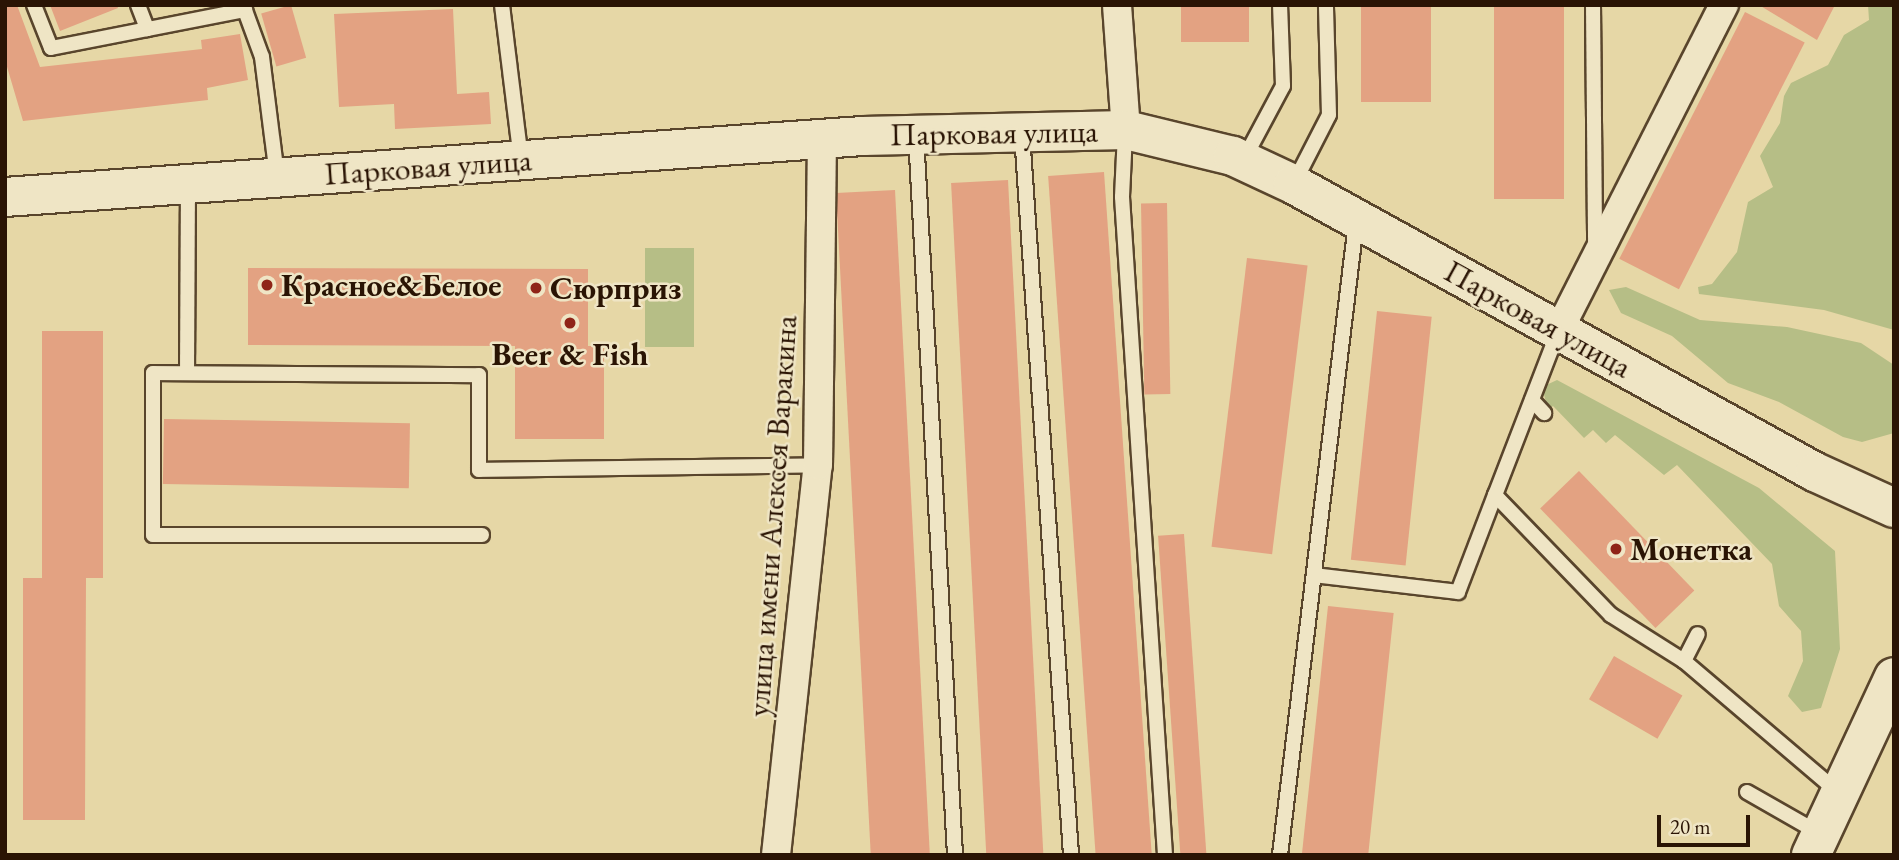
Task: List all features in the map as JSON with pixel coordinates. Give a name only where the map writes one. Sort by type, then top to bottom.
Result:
[{"type":"street","points":[[1117,5],[1126,130]]},
{"type":"street","points":[[1558,332],[1724,5]]},
{"type":"street","name":"Парковая улица","points":[[5,197],[916,133],[1022,129],[1126,130],[1243,161],[1293,184],[1815,472],[1894,508]]},
{"type":"street","name":"улица имени Алексея Варакина","points":[[776,855],[818,465],[822,139]]},
{"type":"street","points":[[1816,844],[1894,677]]},
{"type":"lane","points":[[34,5],[51,48],[244,8],[264,69],[277,178]]},
{"type":"lane","points":[[138,5],[147,29]]},
{"type":"lane","points":[[502,5],[521,160]]},
{"type":"lane","points":[[1243,161],[1283,86],[1280,5]]},
{"type":"lane","points":[[1293,184],[1329,115],[1326,5]]},
{"type":"lane","points":[[1593,5],[1595,259]]},
{"type":"lane","points":[[1022,129],[1071,855]]},
{"type":"lane","points":[[1126,130],[1122,197],[1165,855]]},
{"type":"lane","points":[[916,133],[956,855]]},
{"type":"lane","points":[[187,373],[188,184]]},
{"type":"lane","points":[[1280,855],[1357,218]]},
{"type":"lane","points":[[1314,575],[1458,592],[1558,332]]},
{"type":"lane","points":[[482,535],[153,535],[153,373],[479,375],[479,470],[818,465]]},
{"type":"lane","points":[[1531,400],[1544,413]]},
{"type":"lane","points":[[1496,495],[1611,615],[1684,662],[1839,793]]},
{"type":"lane","points":[[1684,662],[1698,634]]},
{"type":"lane","points":[[1747,792],[1816,844]]},
{"type":"green space","points":[[1868,5],[1894,5],[1894,330],[1824,310],[1699,294],[1698,287],[1712,284],[1737,252],[1748,202],[1773,187],[1760,156],[1780,123],[1784,96],[1791,83],[1828,65],[1844,35],[1869,20]]},
{"type":"green space","points":[[645,248],[694,248],[694,347],[645,347]]},
{"type":"green space","points":[[1626,287],[1700,320],[1787,327],[1861,343],[1894,365],[1894,433],[1862,442],[1843,437],[1779,402],[1728,383],[1672,336],[1621,313],[1609,290]]},
{"type":"green space","points":[[1557,380],[1759,488],[1835,551],[1840,649],[1821,708],[1802,712],[1788,696],[1803,661],[1801,631],[1779,606],[1772,564],[1677,465],[1664,475],[1615,435],[1606,443],[1593,430],[1584,438],[1553,406],[1548,410],[1542,387]]},
{"type":"building","points":[[5,5],[17,5],[40,67],[202,49],[201,40],[240,34],[248,80],[207,88],[208,100],[23,121],[5,60]]},
{"type":"building","points":[[50,5],[117,5],[118,8],[60,31]]},
{"type":"building","points":[[291,5],[306,58],[276,66],[261,14]]},
{"type":"building","points":[[1181,5],[1249,5],[1249,42],[1181,42]]},
{"type":"building","points":[[1361,5],[1431,5],[1431,102],[1361,102]]},
{"type":"building","points":[[1494,5],[1564,5],[1564,199],[1494,199]]},
{"type":"building","points":[[1759,5],[1835,5],[1817,40]]},
{"type":"building","points":[[453,9],[457,94],[489,92],[491,124],[395,129],[394,104],[339,107],[334,14]]},
{"type":"building","points":[[1745,12],[1805,42],[1679,289],[1619,259]]},
{"type":"building","points":[[1104,172],[1152,854],[1096,855],[1048,176]]},
{"type":"building","points":[[1008,180],[1043,855],[986,855],[951,183]]},
{"type":"building","points":[[895,190],[930,855],[871,855],[836,193]]},
{"type":"building","points":[[1141,203],[1167,203],[1170,394],[1144,394]]},
{"type":"building","points":[[1247,258],[1308,265],[1272,554],[1212,547]]},
{"type":"building","points":[[248,268],[588,269],[588,346],[604,346],[604,439],[515,439],[515,346],[248,345]]},
{"type":"building","points":[[1377,311],[1432,317],[1406,565],[1351,560]]},
{"type":"building","points":[[42,331],[103,331],[103,578],[86,578],[85,820],[23,820],[23,578],[42,578]]},
{"type":"building","points":[[164,419],[410,423],[409,488],[163,484]]},
{"type":"building","points":[[1579,471],[1694,590],[1655,628],[1540,509]]},
{"type":"building","points":[[1184,534],[1206,855],[1180,855],[1158,536]]},
{"type":"building","points":[[1328,606],[1394,613],[1368,855],[1302,855]]},
{"type":"building","points":[[1614,656],[1682,695],[1657,739],[1589,699]]},
{"type":"place","name":"Красное&Белое","points":[[267,285]]},
{"type":"place","name":"Сюрприз","points":[[536,288]]},
{"type":"place","name":"Beer & Fish","points":[[570,323]]},
{"type":"place","name":"Монетка","points":[[1616,549]]}]
